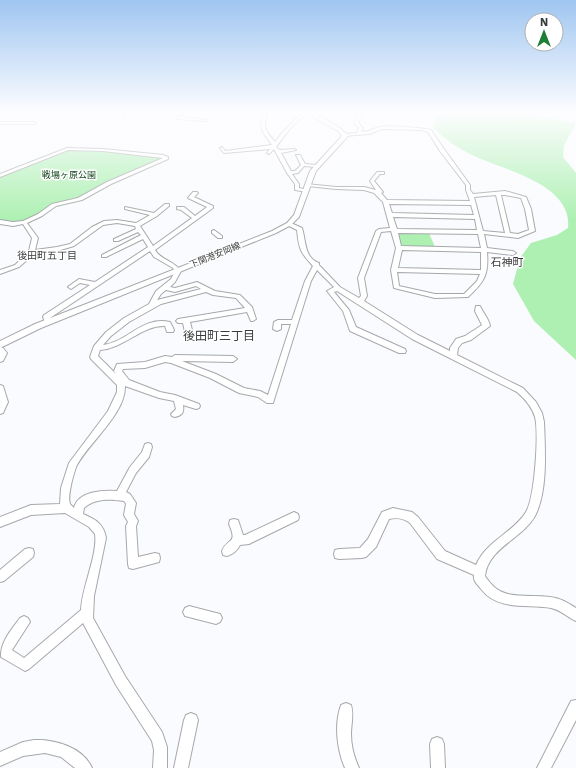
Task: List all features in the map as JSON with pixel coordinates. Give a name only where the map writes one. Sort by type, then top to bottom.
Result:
[{"type":"main road","name":"下関港安岡線","points":[[0,345],[48,322],[274,232],[289,224],[300,213],[313,171],[335,148]]},
{"type":"street","points":[[222,148],[224,152],[258,148]]},
{"type":"street","points":[[269,152],[272,148]]},
{"type":"street","points":[[276,148],[296,184],[297,190],[307,188],[360,187],[371,190],[384,200],[473,203]]},
{"type":"street","points":[[382,173],[379,173],[372,182],[383,195],[394,230],[398,248],[394,270],[396,287],[442,297],[466,296],[482,280],[484,250],[477,216],[468,190],[468,185],[441,148]]},
{"type":"street","points":[[0,176],[67,149],[102,150],[163,156],[166,158],[109,182],[80,199],[54,205],[40,215],[24,222],[13,224],[0,222]]},
{"type":"street","points":[[278,152],[294,150]]},
{"type":"street","points":[[298,156],[303,165]]},
{"type":"street","points":[[289,173],[296,172],[303,165]]},
{"type":"street","points":[[303,165],[314,166]]},
{"type":"street","points":[[360,187],[366,193]]},
{"type":"street","points":[[48,322],[46,317],[94,284],[151,248],[211,206],[190,198],[194,193]]},
{"type":"street","points":[[498,194],[508,235]]},
{"type":"street","points":[[360,302],[364,296],[361,278],[379,230],[480,232],[521,236],[532,231],[528,209],[523,197],[512,194],[471,196]]},
{"type":"street","points":[[137,211],[144,205]]},
{"type":"street","points":[[116,240],[156,215],[167,205]]},
{"type":"street","points":[[127,208],[156,215]]},
{"type":"street","points":[[179,208],[182,208],[195,218]]},
{"type":"street","points":[[390,215],[477,216]]},
{"type":"street","points":[[24,222],[35,238],[32,252]]},
{"type":"street","points":[[0,272],[17,266],[32,252],[66,247],[81,240],[101,224],[120,222],[138,227],[160,259],[175,267],[178,271],[175,278],[156,296],[152,306]]},
{"type":"street","points":[[289,224],[300,229],[303,250],[338,288],[415,337],[520,390],[538,412],[540,422],[537,488],[531,512],[527,519],[486,557],[480,566],[479,578],[487,590],[496,597],[512,601],[536,601],[558,604],[576,615]]},
{"type":"street","points":[[214,232],[220,237]]},
{"type":"street","points":[[104,256],[144,236]]},
{"type":"street","points":[[398,248],[484,250],[513,253]]},
{"type":"street","points":[[165,359],[213,376],[242,391],[256,393],[270,401],[308,281],[317,264]]},
{"type":"street","points":[[394,270],[483,272]]},
{"type":"street","points":[[83,292],[68,286],[79,281],[94,284]]},
{"type":"street","points":[[166,288],[175,290],[197,284],[205,290],[213,293],[238,296],[250,310],[253,319]]},
{"type":"street","points":[[338,288],[330,291],[344,306],[352,321],[353,329],[402,351]]},
{"type":"street","points":[[196,406],[124,383],[95,359],[94,354],[102,340],[118,326],[152,306],[205,290]]},
{"type":"street","points":[[453,356],[453,351],[458,341],[468,338],[486,326],[486,322],[478,311],[478,308]]},
{"type":"street","points":[[188,330],[183,321],[250,310]]},
{"type":"street","points":[[278,329],[278,322],[295,322]]},
{"type":"street","points":[[97,348],[112,347],[144,328],[155,324],[168,324],[170,330]]},
{"type":"street","points":[[0,350],[3,353],[0,359]]},
{"type":"street","points":[[66,508],[64,502],[66,483],[73,465],[117,403],[121,394],[124,383],[118,371],[120,366],[145,365],[171,357],[180,359],[233,359]]},
{"type":"street","points":[[0,388],[4,402],[0,411]]},
{"type":"street","points":[[175,414],[180,411],[178,399]]},
{"type":"street","points":[[119,496],[133,470],[146,454],[148,447]]},
{"type":"street","points":[[78,516],[79,506],[81,503],[105,494],[129,499],[131,503],[129,515],[133,520],[131,526],[132,564],[155,558]]},
{"type":"street","points":[[0,522],[32,510],[66,508],[96,526],[101,533],[102,538],[89,589],[87,613],[91,627],[104,651],[136,705],[158,738],[160,745],[160,768]]},
{"type":"street","points":[[339,554],[362,553],[372,543],[386,515],[393,513],[405,514],[414,520],[441,555],[479,572]]},
{"type":"street","points":[[237,540],[245,540],[294,517]]},
{"type":"street","points":[[227,551],[232,549],[239,538],[238,530],[234,524]]},
{"type":"street","points":[[0,577],[29,553]]},
{"type":"street","points":[[189,612],[216,618]]},
{"type":"street","points":[[24,622],[7,646],[4,653],[25,665],[80,617],[87,613]]},
{"type":"street","points":[[544,768],[576,706]]},
{"type":"street","points":[[346,710],[345,744],[348,759],[352,768]]},
{"type":"street","points":[[181,768],[191,720]]},
{"type":"street","points":[[437,744],[438,768]]},
{"type":"street","points":[[0,759],[19,750],[46,745],[68,753],[85,768]]},
{"type":"green space","points":[[459,148],[564,148],[563,157],[576,173],[576,360],[534,321],[513,284],[520,258],[531,243],[557,235],[568,228],[567,213],[559,200],[548,190],[534,181]]},
{"type":"green space","name":"戦場ヶ原公園","points":[[90,149],[164,158],[80,198],[53,204],[43,212],[24,221],[16,223],[0,221],[0,177],[54,154],[68,150]]},
{"type":"green space","points":[[400,232],[429,233],[435,247],[401,245],[398,234]]},
{"type":"district","name":"後田町五丁目","points":[[47,255]]},
{"type":"district","name":"石神町","points":[[507,262]]},
{"type":"district","name":"後田町三丁目","points":[[219,336]]}]
